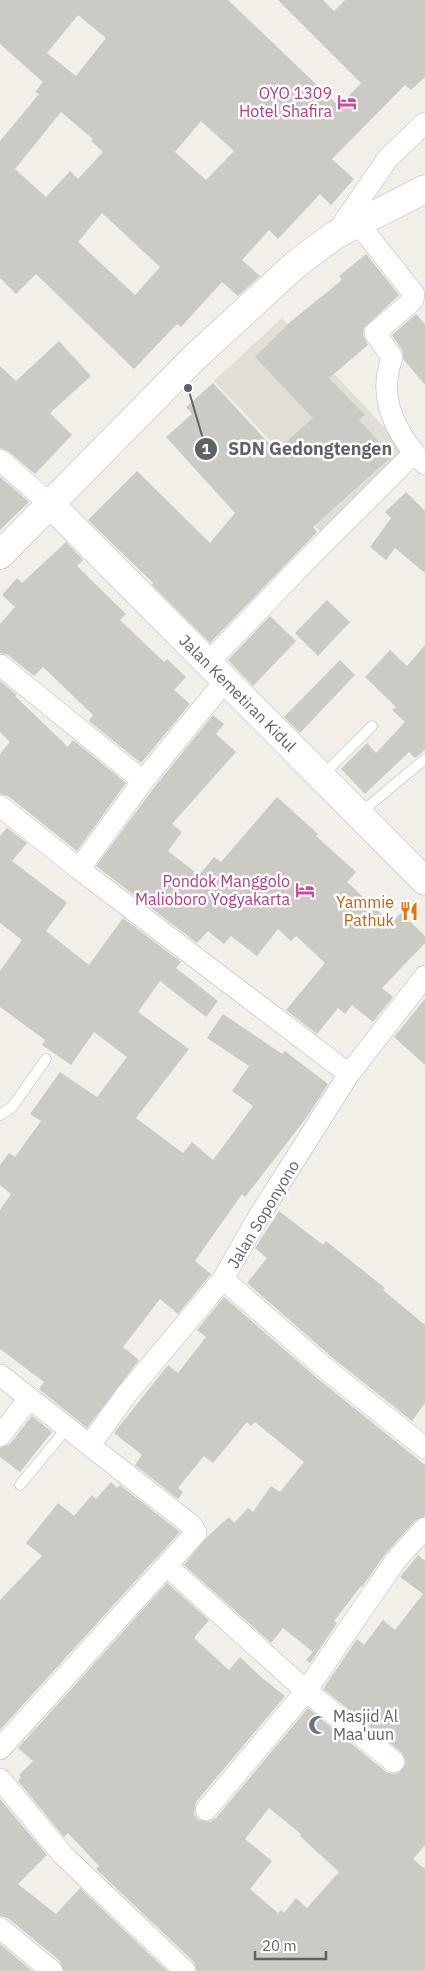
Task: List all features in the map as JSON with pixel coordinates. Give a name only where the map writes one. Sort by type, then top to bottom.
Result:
[{"type":"main road","points":[[0,555],[195,357],[295,265],[346,229],[425,189]]},
{"type":"main road","name":"Jalan Kemetiran Kidul","points":[[50,504],[425,881]]},
{"type":"street","points":[[79,869],[143,781],[217,672],[298,569],[419,458],[391,415],[386,380],[392,357],[375,334],[415,298],[346,229],[388,158],[425,123]]},
{"type":"street","points":[[0,460],[50,504]]},
{"type":"street","points":[[0,665],[143,781]]},
{"type":"street","points":[[0,806],[79,869],[349,1074]]},
{"type":"street","name":"Jalan Soponyono","points":[[90,1445],[126,1395],[223,1279],[256,1221],[349,1074],[425,976]]},
{"type":"street","points":[[223,1279],[326,1369],[425,1448]]},
{"type":"street","points":[[0,1375],[195,1530],[194,1536],[0,1749]]},
{"type":"street","points":[[0,1436],[29,1399]]},
{"type":"street","points":[[206,1810],[306,1691],[396,1560],[425,1528]]},
{"type":"street","points":[[167,1566],[306,1691],[394,1762]]},
{"type":"street","points":[[0,1779],[64,1855],[185,1971]]},
{"type":"street","points":[[0,1928],[52,1971]]},
{"type":"lane","points":[[321,777],[372,726]]},
{"type":"lane","points":[[359,814],[425,758]]},
{"type":"lane","points":[[0,1115],[12,1107],[46,1059]]},
{"type":"lane","points":[[20,1485],[68,1428]]},
{"type":"shaded area","points":[[282,318],[414,459],[328,540],[284,493],[303,475],[214,381]]},
{"type":"building","points":[[0,0],[228,0],[339,106],[361,83],[278,0],[323,0],[334,11],[345,0],[425,0],[425,77],[411,90],[405,85],[332,159],[354,179],[331,205],[320,194],[278,239],[269,230],[242,260],[260,276],[238,296],[222,282],[181,327],[177,324],[134,369],[36,274],[16,294],[0,278],[0,141],[39,94],[35,92],[43,82],[0,44]],"holes":[[[78,15],[106,38],[76,76],[47,53]],[[61,112],[93,139],[91,141],[103,152],[78,179],[70,171],[46,197],[15,169]],[[201,121],[234,151],[206,180],[175,152]],[[102,213],[160,267],[135,295],[78,242]]]},
{"type":"building","points":[[366,254],[399,295],[364,328],[363,335],[368,345],[329,378],[365,415],[359,420],[392,456],[313,527],[317,532],[210,643],[152,585],[153,583],[88,520],[137,471],[210,543],[235,513],[166,437],[192,414],[186,407],[213,383],[276,451],[313,418],[255,357],[290,322],[342,280],[339,276]]},
{"type":"building","points":[[416,314],[425,324],[425,385],[404,360],[402,350],[392,335]]},
{"type":"building","points":[[59,341],[91,376],[50,413],[72,435],[35,474],[8,451],[0,448],[0,366],[16,381]]},
{"type":"building","points":[[0,477],[29,502],[0,530]]},
{"type":"building","points":[[406,492],[425,511],[425,573],[395,548],[386,560],[370,547],[391,518],[385,512]]},
{"type":"building","points":[[66,542],[83,560],[77,566],[126,614],[120,620],[164,662],[167,659],[186,677],[174,690],[190,704],[141,763],[89,721],[93,715],[43,667],[34,676],[8,655],[0,653],[0,624],[15,607],[2,595],[17,578],[22,583]]},
{"type":"building","points":[[327,600],[350,622],[318,656],[295,633]]},
{"type":"building","points":[[270,616],[296,641],[253,686],[228,660]]},
{"type":"building","points":[[425,645],[425,750],[415,758],[409,752],[365,794],[341,769],[367,743],[376,753],[405,722],[392,710],[396,707],[365,677],[390,650],[407,666]]},
{"type":"building","points":[[340,660],[355,675],[300,733],[284,717]]},
{"type":"building","points":[[0,681],[17,695],[15,696],[68,747],[73,740],[126,783],[77,851],[8,796],[0,794],[0,754],[10,742],[0,732]]},
{"type":"building","points":[[213,715],[224,724],[216,734],[236,752],[172,824],[182,832],[168,851],[199,875],[214,857],[221,862],[277,797],[356,872],[347,882],[391,923],[401,913],[425,936],[425,943],[382,988],[393,997],[373,1022],[352,1005],[345,1014],[338,1008],[317,1034],[286,1010],[325,963],[296,936],[291,941],[278,929],[257,956],[231,936],[224,944],[208,931],[197,943],[96,866],[153,789]]},
{"type":"building","points":[[7,828],[27,843],[12,861],[67,903],[46,931],[89,965],[123,918],[181,962],[176,968],[218,1001],[206,1017],[160,981],[138,1012],[189,1049],[136,1118],[183,1153],[192,1142],[213,1160],[253,1106],[232,1091],[249,1066],[207,1038],[223,1014],[282,1054],[285,1051],[328,1084],[307,1117],[245,1197],[242,1194],[195,1261],[211,1274],[178,1314],[160,1299],[123,1347],[139,1360],[87,1428],[39,1389],[44,1382],[0,1349],[0,1210],[11,1194],[0,1185],[0,1165],[9,1153],[15,1157],[41,1121],[30,1114],[60,1072],[97,1097],[127,1057],[94,1032],[71,1065],[42,1045],[45,1040],[0,1007],[0,971],[22,940],[0,923],[0,836]]},
{"type":"building","points":[[425,999],[425,1065],[394,1037]]},
{"type":"building","points":[[279,1211],[323,1245],[326,1241],[385,1288],[383,1290],[425,1325],[425,1403],[412,1421],[334,1359],[247,1283],[267,1258],[255,1248]]},
{"type":"building","points":[[224,1297],[318,1379],[425,1465],[425,1516],[416,1520],[386,1553],[362,1587],[334,1621],[337,1623],[310,1663],[306,1660],[313,1652],[283,1628],[271,1643],[184,1565],[207,1537],[229,1517],[234,1523],[248,1508],[253,1512],[271,1486],[280,1492],[304,1462],[255,1422],[251,1426],[247,1422],[213,1463],[204,1456],[178,1488],[183,1492],[178,1499],[135,1465],[142,1455],[114,1433],[168,1365],[178,1373],[206,1337],[197,1330]]},
{"type":"building","points":[[32,1416],[52,1432],[20,1472],[0,1457],[0,1448],[10,1444]]},
{"type":"building","points":[[111,1482],[117,1488],[120,1485],[180,1532],[0,1730],[0,1600],[42,1556],[26,1543],[58,1503],[74,1516],[92,1495],[96,1499]]},
{"type":"building","points":[[418,1555],[425,1561],[425,1845],[413,1859],[425,1869],[425,1971],[197,1971],[194,1962],[96,1869],[99,1866],[68,1833],[64,1837],[18,1781],[21,1777],[19,1775],[33,1761],[18,1748],[167,1583],[209,1620],[194,1638],[229,1670],[240,1657],[285,1696],[196,1802],[194,1814],[198,1820],[210,1822],[216,1818],[308,1708],[386,1772],[399,1773],[406,1763],[402,1753],[323,1689],[357,1639],[364,1645],[383,1620],[395,1630],[423,1594],[400,1577]],"holes":[[[269,1808],[301,1834],[300,1836],[339,1872],[307,1908],[296,1898],[284,1913],[281,1910],[278,1913],[250,1889],[272,1861],[245,1839]]]},
{"type":"building","points":[[0,1799],[47,1855],[18,1884],[56,1914],[80,1888],[167,1971],[64,1971],[60,1961],[8,1918],[0,1916]]},
{"type":"building","points":[[0,1944],[32,1971],[0,1971]]},
{"type":"place","name":"OYO 1309 Hotel Shafira","points":[[347,102]]},
{"type":"place","name":"SDN Gedongtengen","points":[[188,388]]},
{"type":"place","name":"Pondok Manggolo Malioboro Yogyakarta","points":[[305,890]]},
{"type":"place","name":"Yammie Pathuk","points":[[409,911]]},
{"type":"place","name":"Masjid Al Maa'uun","points":[[318,1725]]}]
